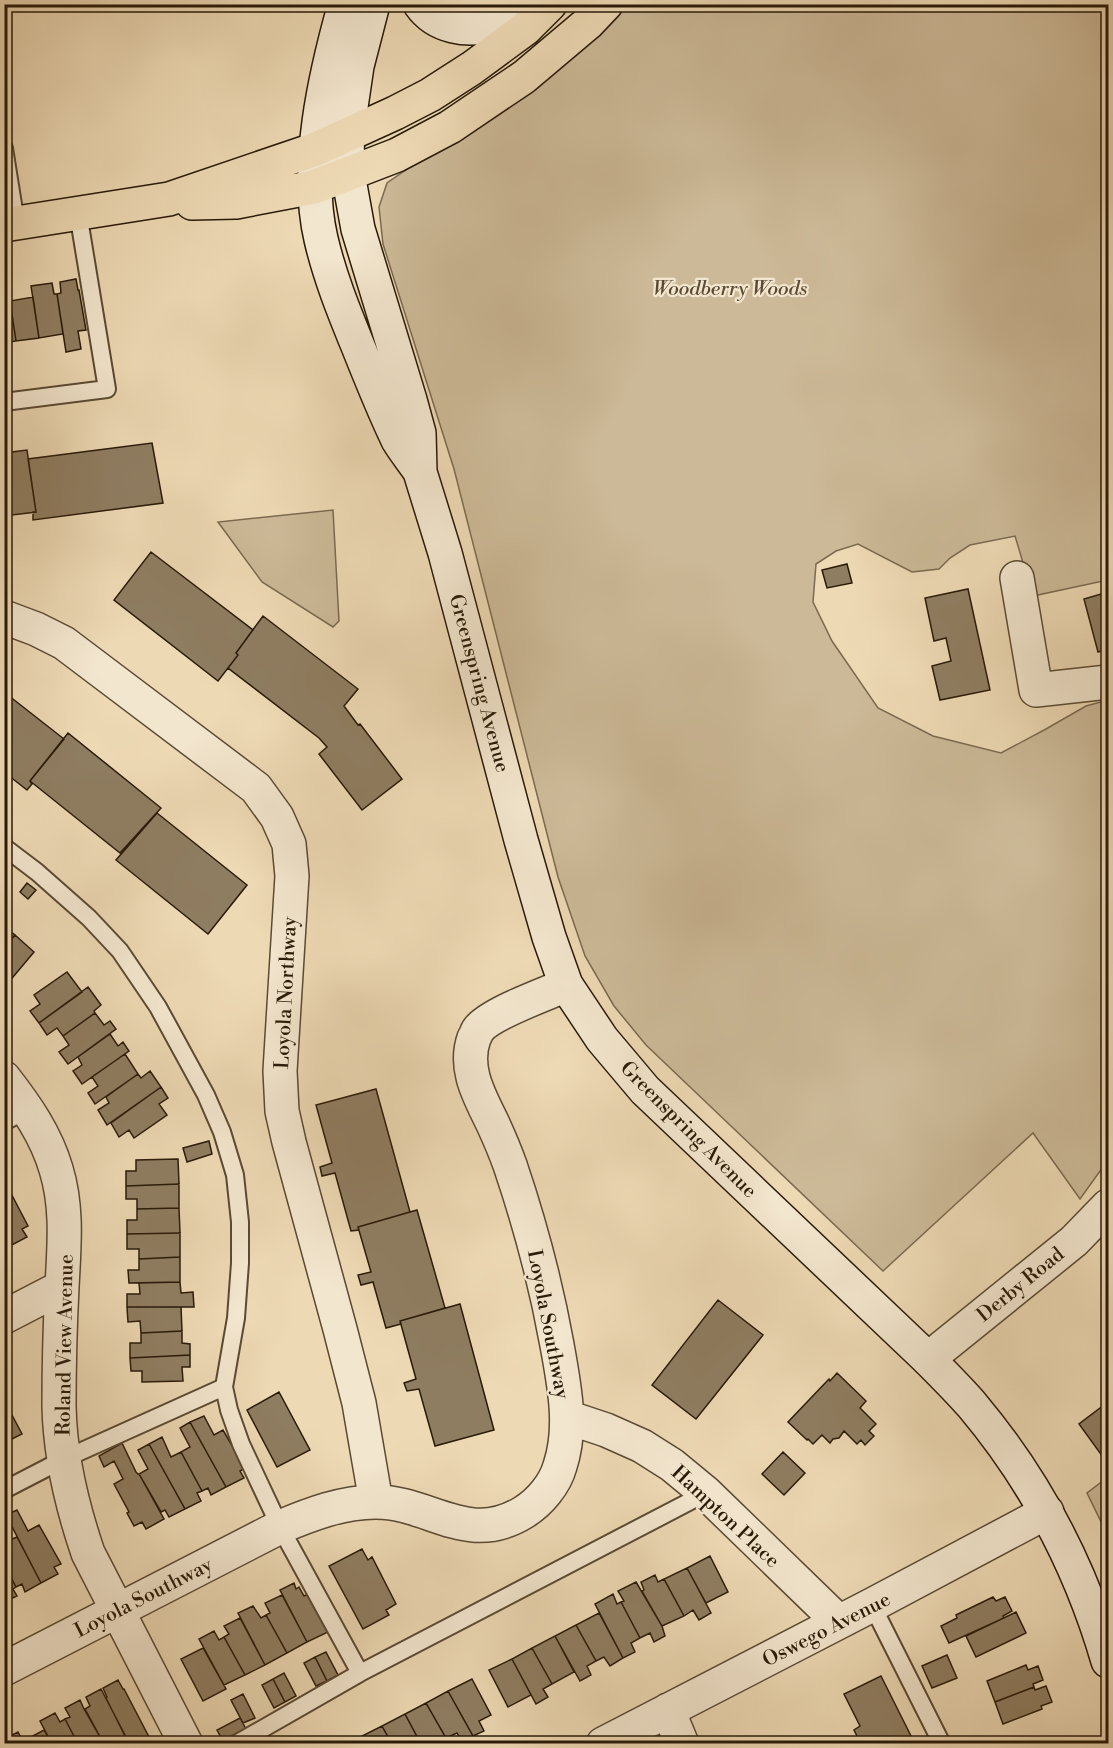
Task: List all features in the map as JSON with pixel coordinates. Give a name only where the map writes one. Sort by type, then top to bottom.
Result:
[{"type":"main road","points":[[10,224],[169,199],[316,149],[430,96],[525,29],[550,4]]},
{"type":"main road","points":[[169,199],[196,203],[236,202],[314,187],[397,155],[450,127],[524,76],[588,23],[606,4]]},
{"type":"street","name":"Greenspring Avenue","points":[[345,4],[327,69],[316,149],[314,187],[320,237],[333,284],[384,410],[399,441],[420,472]]},
{"type":"street","name":"Greenspring Avenue","points":[[373,4],[357,66],[347,134],[348,174],[358,229],[410,400],[419,433],[420,472],[445,553],[533,883],[566,985],[602,1039],[645,1090],[928,1359],[972,1405],[1008,1453],[1047,1512],[1076,1571],[1099,1627],[1108,1661]]},
{"type":"street","points":[[420,4],[435,20],[461,29],[492,25],[538,4]]},
{"type":"street","points":[[1017,578],[1036,690],[1108,682]]},
{"type":"street","name":"Loyola Northway","points":[[4,617],[64,643],[256,788],[277,817],[289,844],[292,876],[280,1071],[282,1111],[288,1142],[359,1403],[376,1502]]},
{"type":"street","name":"Loyola Southway","points":[[4,1669],[280,1527],[313,1513],[376,1502],[406,1506],[465,1524],[489,1525],[510,1519],[541,1498],[560,1467],[567,1417],[563,1381],[550,1308],[530,1228],[510,1163],[494,1125],[478,1096],[471,1070],[470,1049],[477,1030],[491,1018],[566,985]]},
{"type":"street","name":"Roland View Avenue","points":[[4,1078],[17,1116],[46,1141],[56,1169],[63,1203],[66,1238],[62,1287],[59,1407],[70,1493],[84,1543],[186,1743]]},
{"type":"street","name":"Derby Road","points":[[928,1359],[1074,1241],[1108,1206]]},
{"type":"street","points":[[4,1317],[62,1287]]},
{"type":"street","name":"Hampton Place","points":[[567,1417],[606,1430],[642,1446],[672,1465],[706,1493],[839,1622]]},
{"type":"street","name":"Oswego Avenue","points":[[603,1743],[1047,1512]]},
{"type":"street","points":[[668,1710],[682,1743]]},
{"type":"lane","points":[[4,148],[10,224]]},
{"type":"lane","points":[[4,402],[107,389],[78,213]]},
{"type":"lane","points":[[4,847],[37,872],[89,918],[120,951],[159,1007],[206,1095],[222,1132],[235,1175],[240,1222],[236,1318],[224,1387],[229,1410],[241,1443],[280,1527],[360,1673]]},
{"type":"lane","points":[[4,1490],[64,1459],[224,1387]]},
{"type":"lane","points":[[236,1743],[360,1673],[706,1493]]},
{"type":"lane","points":[[872,1605],[942,1743]]},
{"type":"green space","points":[[444,5],[495,5],[470,12]]},
{"type":"green space","name":"Woodberry Woods","points":[[617,5],[1108,5],[1108,580],[1033,596],[1015,536],[970,545],[950,558],[939,569],[912,572],[858,544],[836,551],[816,564],[813,602],[832,641],[878,708],[933,736],[1001,753],[1086,706],[1108,700],[1108,1160],[1080,1199],[1033,1133],[883,1271],[646,1045],[614,1006],[585,956],[558,877],[454,469],[383,244],[379,207],[387,183],[546,73]]},
{"type":"green space","points":[[333,510],[339,621],[333,627],[262,582],[218,522]]},
{"type":"green space","points":[[1108,1477],[1108,1536],[1087,1493]]},
{"type":"building","points":[[76,279],[86,330],[78,331],[81,349],[66,352],[57,294],[61,293],[60,282]]},
{"type":"building","points":[[52,283],[54,294],[57,294],[63,334],[39,338],[31,286]]},
{"type":"building","points":[[33,297],[39,338],[16,341],[10,301]]},
{"type":"building","points":[[10,301],[16,341],[4,343],[4,302]]},
{"type":"building","points":[[152,443],[163,503],[33,520],[33,512],[36,512],[28,459]]},
{"type":"building","points":[[27,450],[36,512],[4,516],[4,453]]},
{"type":"building","points":[[151,552],[253,630],[218,681],[114,600]]},
{"type":"building","points":[[847,564],[852,583],[827,588],[822,570]]},
{"type":"building","points":[[968,589],[990,690],[940,700],[932,666],[951,661],[946,638],[934,641],[925,598]]},
{"type":"building","points":[[1108,592],[1108,649],[1098,652],[1084,599]]},
{"type":"building","points":[[263,616],[358,689],[344,706],[402,779],[362,810],[319,754],[327,747],[319,738],[228,668]]},
{"type":"building","points":[[4,692],[64,739],[30,781],[32,784],[27,790],[4,772]]},
{"type":"building","points":[[68,733],[161,808],[120,853],[30,781]]},
{"type":"building","points":[[157,813],[247,885],[208,934],[116,860]]},
{"type":"building","points":[[27,883],[36,890],[28,899],[20,892]]},
{"type":"building","points":[[4,927],[15,935],[4,948]]},
{"type":"building","points":[[15,935],[34,952],[8,983],[4,980],[4,948]]},
{"type":"building","points":[[67,972],[82,992],[39,1023],[30,1011],[40,1004],[34,995]]},
{"type":"building","points":[[88,987],[101,1005],[94,1011],[95,1013],[63,1036],[57,1028],[47,1035],[39,1023]]},
{"type":"building","points":[[95,1013],[104,1025],[110,1021],[116,1029],[68,1064],[59,1052],[69,1045],[63,1036]]},
{"type":"building","points":[[110,1034],[118,1046],[123,1042],[129,1051],[82,1084],[73,1071],[82,1065],[78,1057]]},
{"type":"building","points":[[125,1054],[138,1074],[95,1104],[88,1093],[98,1086],[92,1077]]},
{"type":"building","points":[[150,1071],[161,1087],[107,1125],[98,1110],[109,1103],[106,1097],[138,1074],[141,1078]]},
{"type":"building","points":[[161,1087],[168,1098],[159,1104],[167,1115],[134,1138],[129,1130],[119,1137],[111,1123]]},
{"type":"building","points":[[376,1089],[410,1212],[351,1231],[335,1173],[322,1176],[320,1167],[332,1163],[316,1105]]},
{"type":"building","points":[[4,1136],[11,1146],[4,1150]]},
{"type":"building","points":[[209,1141],[212,1154],[187,1162],[183,1148]]},
{"type":"building","points":[[178,1159],[179,1184],[126,1186],[126,1171],[136,1171],[136,1160]]},
{"type":"building","points":[[4,1180],[28,1226],[22,1229],[27,1237],[8,1247],[4,1240]]},
{"type":"building","points":[[179,1184],[179,1208],[137,1209],[137,1199],[126,1199],[126,1186]]},
{"type":"building","points":[[179,1208],[180,1233],[127,1234],[127,1220],[137,1220],[137,1209]]},
{"type":"building","points":[[417,1210],[445,1308],[400,1321],[401,1324],[386,1328],[373,1282],[361,1285],[358,1275],[371,1272],[358,1227]]},
{"type":"building","points":[[180,1233],[180,1257],[139,1259],[139,1249],[127,1249],[127,1234]]},
{"type":"building","points":[[180,1257],[180,1282],[129,1283],[128,1270],[139,1270],[139,1259]]},
{"type":"building","points":[[180,1282],[181,1293],[193,1292],[194,1307],[127,1307],[127,1294],[140,1294],[139,1283]]},
{"type":"building","points":[[718,1300],[763,1335],[696,1419],[652,1385]]},
{"type":"building","points":[[460,1304],[494,1430],[435,1446],[419,1389],[407,1391],[404,1383],[416,1379],[400,1321]]},
{"type":"building","points":[[127,1307],[181,1307],[182,1331],[141,1333],[140,1321],[128,1322]]},
{"type":"building","points":[[182,1331],[182,1343],[190,1344],[190,1355],[130,1358],[130,1343],[141,1343],[141,1333]]},
{"type":"building","points":[[190,1355],[190,1367],[182,1367],[183,1381],[142,1382],[142,1371],[131,1371],[130,1358]]},
{"type":"building","points":[[837,1373],[866,1401],[860,1408],[876,1424],[869,1431],[874,1436],[865,1445],[861,1440],[857,1444],[844,1431],[839,1438],[833,1439],[830,1443],[822,1435],[813,1444],[788,1422]]},
{"type":"building","points":[[279,1392],[310,1450],[277,1467],[247,1410]]},
{"type":"building","points":[[4,1400],[22,1434],[4,1443]]},
{"type":"building","points":[[1108,1402],[1108,1464],[1079,1424]]},
{"type":"building","points":[[204,1416],[214,1435],[223,1430],[245,1468],[240,1471],[244,1478],[226,1487],[190,1422]]},
{"type":"building","points":[[190,1422],[226,1487],[211,1495],[208,1488],[202,1491],[181,1452],[190,1447],[180,1428]]},
{"type":"building","points":[[162,1437],[171,1457],[181,1452],[202,1491],[197,1493],[201,1501],[185,1509],[149,1444]]},
{"type":"building","points":[[122,1443],[164,1519],[146,1529],[142,1522],[134,1526],[127,1513],[129,1512],[114,1484],[123,1479],[114,1461],[104,1467],[99,1456]]},
{"type":"building","points":[[149,1444],[185,1509],[169,1517],[165,1510],[161,1512],[139,1474],[148,1469],[138,1450]]},
{"type":"building","points":[[783,1452],[805,1473],[784,1495],[762,1474]]},
{"type":"building","points":[[17,1510],[28,1531],[39,1525],[61,1564],[54,1567],[58,1574],[41,1583],[6,1515]]},
{"type":"building","points":[[4,1530],[10,1540],[17,1537],[41,1583],[25,1592],[22,1584],[16,1587],[4,1564]]},
{"type":"building","points":[[362,1549],[368,1560],[372,1557],[396,1604],[386,1610],[389,1615],[363,1629],[329,1566]]},
{"type":"building","points":[[710,1556],[728,1592],[706,1603],[687,1568]]},
{"type":"building","points":[[4,1564],[16,1587],[13,1589],[17,1596],[4,1602]]},
{"type":"building","points":[[687,1568],[711,1613],[699,1620],[693,1610],[684,1616],[664,1579]]},
{"type":"building","points":[[655,1575],[658,1582],[664,1579],[684,1616],[662,1626],[642,1591],[644,1590],[641,1582]]},
{"type":"building","points":[[636,1582],[662,1626],[665,1636],[654,1642],[650,1633],[640,1638],[621,1602],[624,1601],[618,1591]]},
{"type":"building","points":[[294,1583],[296,1589],[299,1587],[304,1596],[308,1594],[328,1632],[307,1642],[280,1590]]},
{"type":"building","points":[[613,1594],[617,1604],[621,1602],[640,1638],[631,1643],[635,1652],[623,1658],[595,1604]]},
{"type":"building","points":[[282,1595],[307,1642],[287,1653],[266,1615],[270,1613],[265,1603]]},
{"type":"building","points":[[993,1597],[996,1601],[1005,1597],[1012,1611],[1003,1616],[1004,1618],[949,1643],[941,1626],[957,1618],[956,1615]]},
{"type":"building","points":[[253,1606],[261,1618],[266,1615],[287,1653],[265,1665],[238,1613]]},
{"type":"building","points":[[1016,1612],[1026,1633],[976,1657],[966,1636]]},
{"type":"building","points":[[599,1613],[623,1658],[610,1666],[604,1657],[596,1661],[576,1625]]},
{"type":"building","points":[[240,1618],[265,1665],[245,1675],[224,1637],[229,1634],[224,1626]]},
{"type":"building","points":[[576,1625],[596,1661],[587,1666],[591,1675],[580,1681],[555,1636]]},
{"type":"building","points":[[214,1631],[219,1640],[224,1637],[245,1675],[224,1685],[199,1639]]},
{"type":"building","points":[[555,1636],[574,1672],[552,1684],[532,1648]]},
{"type":"building","points":[[203,1648],[226,1689],[203,1701],[181,1659]]},
{"type":"building","points":[[532,1648],[552,1684],[543,1689],[548,1697],[536,1704],[512,1659]]},
{"type":"building","points":[[326,1652],[338,1675],[327,1681],[315,1657]]},
{"type":"building","points":[[947,1655],[957,1678],[932,1688],[922,1666]]},
{"type":"building","points":[[315,1657],[327,1681],[316,1686],[304,1663]]},
{"type":"building","points":[[512,1659],[531,1695],[508,1707],[489,1670]]},
{"type":"building","points":[[1026,1665],[1028,1670],[1038,1666],[1043,1680],[1033,1684],[1034,1687],[995,1702],[987,1681]]},
{"type":"building","points":[[284,1673],[296,1696],[285,1702],[273,1679]]},
{"type":"building","points":[[881,1676],[912,1738],[900,1744],[868,1744],[865,1740],[860,1742],[854,1730],[860,1726],[844,1694]]},
{"type":"building","points":[[273,1679],[285,1702],[274,1708],[262,1685]]},
{"type":"building","points":[[472,1679],[491,1715],[479,1721],[484,1731],[473,1736],[448,1691]]},
{"type":"building","points":[[118,1680],[149,1737],[136,1744],[129,1744],[103,1688]]},
{"type":"building","points":[[1046,1686],[1052,1702],[1041,1706],[1042,1709],[1003,1724],[995,1702],[1034,1687],[1035,1690]]},
{"type":"building","points":[[101,1689],[126,1737],[113,1744],[104,1744],[85,1709],[90,1706],[86,1697]]},
{"type":"building","points":[[448,1691],[473,1736],[462,1742],[457,1733],[446,1738],[426,1703]]},
{"type":"building","points":[[243,1694],[255,1718],[243,1723],[231,1700]]},
{"type":"building","points":[[80,1700],[104,1744],[78,1744],[65,1719],[70,1717],[65,1708]]},
{"type":"building","points":[[426,1703],[446,1738],[437,1744],[421,1744],[405,1714]]},
{"type":"building","points":[[55,1713],[60,1722],[65,1719],[78,1744],[52,1744],[40,1721]]},
{"type":"building","points":[[405,1714],[421,1744],[392,1744],[382,1726]]},
{"type":"building","points":[[240,1718],[246,1729],[223,1741],[217,1730]]},
{"type":"building","points":[[382,1726],[392,1744],[363,1744],[360,1737]]},
{"type":"building","points":[[44,1730],[52,1744],[27,1744],[25,1740]]},
{"type":"building","points":[[18,1732],[27,1744],[4,1744],[4,1739]]},
{"type":"building","points":[[360,1737],[363,1744],[349,1744]]},
{"type":"building","points":[[1049,1737],[1050,1742],[1059,1740],[1060,1744],[1013,1744]]}]
